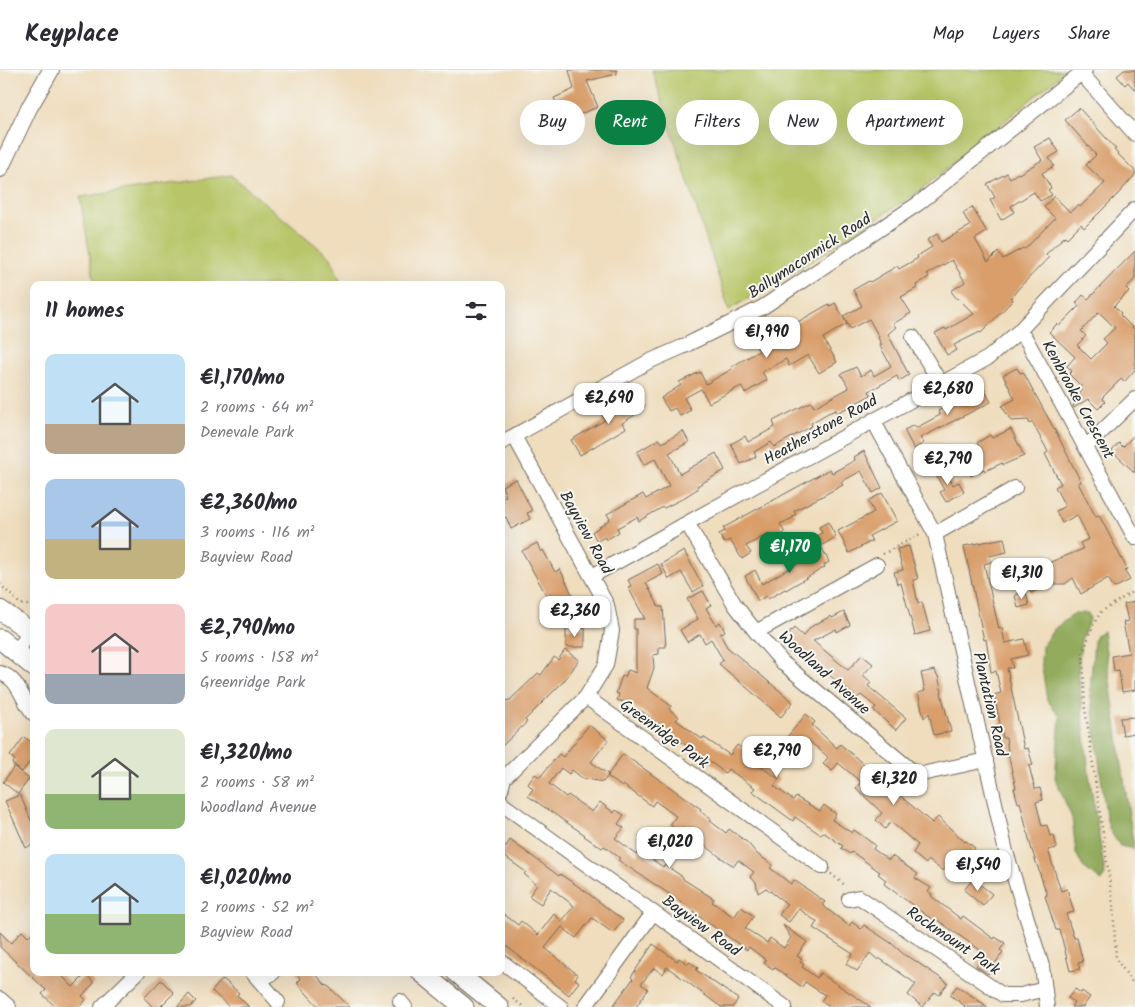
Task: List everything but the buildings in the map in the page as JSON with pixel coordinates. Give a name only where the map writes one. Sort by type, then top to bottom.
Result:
[{"type":"highway","points":[[0,610],[30,630]]},
{"type":"highway","points":[[0,640],[30,664]]},
{"type":"highway","points":[[425,976],[464,1007]]},
{"type":"highway","points":[[461,976],[500,1007]]},
{"type":"main road","points":[[0,169],[29,108],[51,70]]},
{"type":"street","points":[[1083,71],[1135,134]]},
{"type":"street","name":"Ballymacormick Road","points":[[505,441],[648,362],[763,307],[919,203],[1083,71]]},
{"type":"street","name":"Heatherstone Road","points":[[592,576],[686,522],[988,358],[1018,332],[1135,209]]},
{"type":"street","name":"Kenbrooke Crescent","points":[[1018,332],[1026,339],[1135,538]]},
{"type":"street","points":[[914,336],[941,384]]},
{"type":"street","points":[[1086,448],[1135,399]]},
{"type":"street","name":"Plantation Road","points":[[873,420],[933,530],[1006,852],[1042,966],[1047,1007]]},
{"type":"street","name":"Bayview Road","points":[[505,777],[586,697],[606,665],[612,630],[607,605],[514,436]]},
{"type":"street","points":[[933,530],[1015,488]]},
{"type":"street","name":"Woodland Avenue","points":[[686,522],[735,605],[783,663],[917,775],[986,760]]},
{"type":"street","points":[[756,632],[877,565]]},
{"type":"street","points":[[15,652],[30,635]]},
{"type":"street","points":[[0,673],[6,675],[15,683],[30,709]]},
{"type":"street","name":"Greenridge Park","points":[[586,697],[822,867]]},
{"type":"street","name":"Bayview Road","points":[[505,806],[786,1007]]},
{"type":"street","name":"Rockmount Park","points":[[854,898],[1003,995],[1021,995],[1045,989]]},
{"type":"street","points":[[585,1007],[653,912]]},
{"type":"street","points":[[505,965],[561,1007]]},
{"type":"street","points":[[102,1007],[134,976]]},
{"type":"street","points":[[256,976],[278,1002]]},
{"type":"street","points":[[0,999],[9,1007]]},
{"type":"path","points":[[877,565],[878,556],[933,530]]},
{"type":"path","points":[[0,584],[20,604],[30,605]]},
{"type":"path","points":[[1135,590],[1101,612],[1093,625],[1083,653],[1085,708],[1113,905],[1116,959],[1135,986]]},
{"type":"path","points":[[822,867],[854,898]]},
{"type":"green space","points":[[652,70],[1067,70],[917,193],[806,264],[729,310],[676,145],[759,145],[759,100],[676,100],[676,145],[666,114],[666,100],[662,100]]},
{"type":"green space","points":[[231,175],[331,258],[340,281],[94,281],[80,197]]},
{"type":"green space","points":[[1075,613],[1088,613],[1090,619],[1081,640],[1078,671],[1089,774],[1105,874],[1102,881],[1083,867],[1076,853],[1072,818],[1055,778],[1060,716],[1047,700],[1041,661],[1042,646],[1054,629]]},
{"type":"green space","points":[[1103,631],[1134,849],[1120,846],[1109,829],[1106,816],[1090,690],[1094,641],[1096,635]]}]
